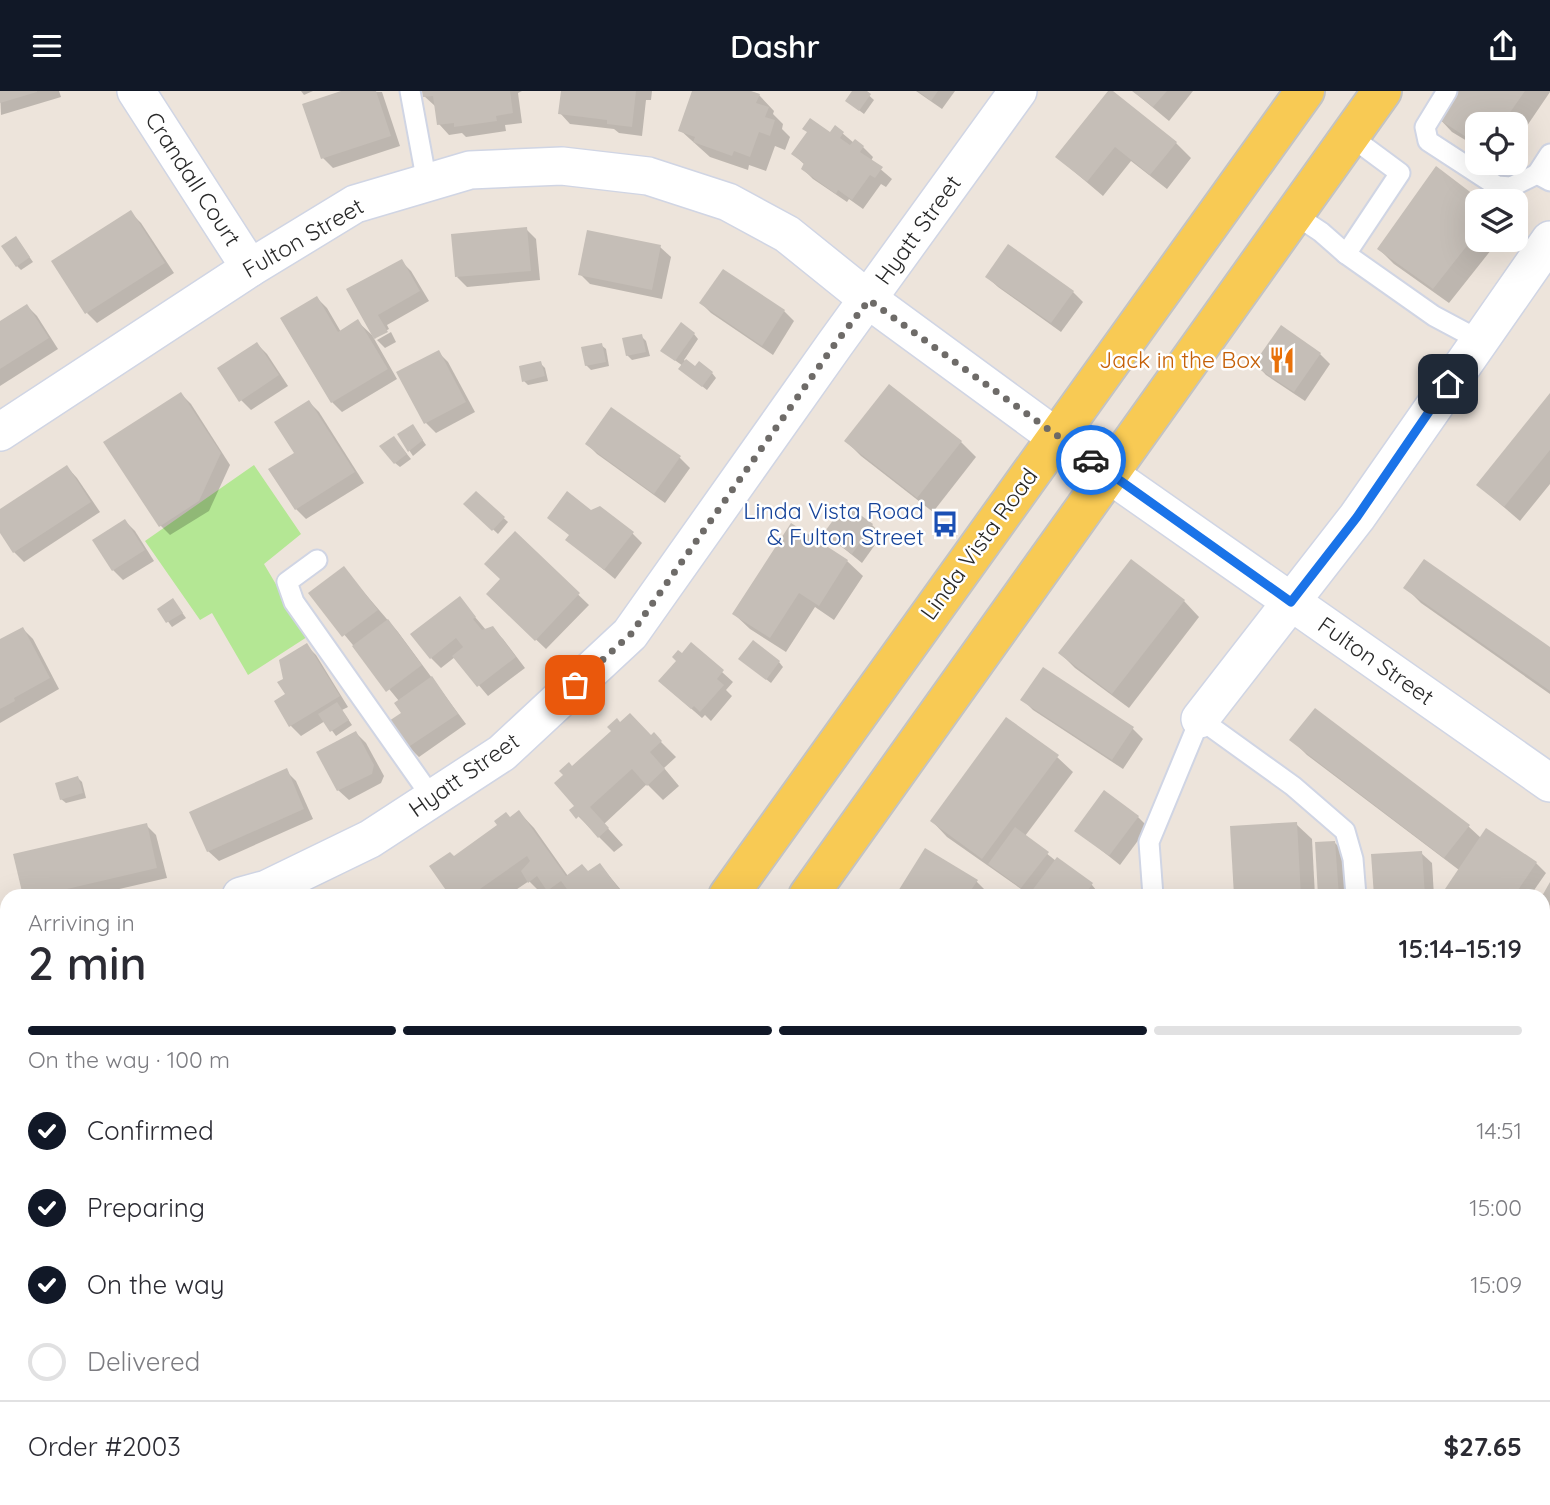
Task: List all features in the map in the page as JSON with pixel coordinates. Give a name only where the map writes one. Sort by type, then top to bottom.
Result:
[{"type":"main road","name":"Linda Vista Road","points":[[733,889],[1305,91]]},
{"type":"main road","points":[[813,889],[1382,91]]},
{"type":"street","name":"Crandall Court","points":[[136,91],[250,268]]},
{"type":"street","name":"Hyatt Street","points":[[267,889],[370,839],[502,753],[631,634],[835,344],[1018,91]]},
{"type":"street","name":"Fulton Street","points":[[0,432],[250,268],[355,204],[470,170],[562,166],[648,177],[728,202],[787,234],[869,300],[1056,437],[1550,783]]},
{"type":"street","points":[[1200,719],[1357,517],[1550,240]]},
{"type":"lane","points":[[410,91],[427,183]]},
{"type":"lane","points":[[1447,91],[1425,127],[1428,141],[1497,186],[1510,187],[1543,178],[1550,154]]},
{"type":"lane","points":[[1346,254],[1400,173],[1350,136]]},
{"type":"lane","points":[[1294,214],[1434,316],[1479,339]]},
{"type":"lane","points":[[317,560],[287,583],[294,602],[433,800]]},
{"type":"lane","points":[[1152,889],[1149,842],[1200,719],[1293,786],[1345,831],[1353,859],[1355,889]]},
{"type":"green space","points":[[254,465],[301,534],[264,564],[307,637],[248,675],[212,613],[200,620],[145,541]]},
{"type":"building","points":[[0,91],[37,91],[37,92],[0,103]]},
{"type":"building","points":[[341,91],[376,91],[391,136],[321,159],[302,104]]},
{"type":"building","points":[[422,91],[510,91],[513,113],[496,116],[497,121],[454,127],[454,123],[437,125],[433,96],[423,97]]},
{"type":"building","points":[[561,91],[636,91],[632,127],[607,124],[607,120],[558,114]]},
{"type":"building","points":[[692,91],[751,91],[760,94],[756,103],[769,107],[765,117],[775,120],[770,136],[759,132],[750,157],[734,151],[732,156],[693,142],[695,137],[678,131]]},
{"type":"building","points":[[852,91],[867,91],[871,94],[859,111],[845,101]]},
{"type":"building","points":[[918,91],[938,91],[931,101]]},
{"type":"building","points":[[1108,91],[1113,91],[1177,142],[1150,175],[1115,147],[1087,182],[1055,157]]},
{"type":"building","points":[[1132,91],[1167,91],[1153,107]]},
{"type":"building","points":[[1453,91],[1525,91],[1510,112],[1465,112],[1465,136],[1435,117]]},
{"type":"building","points":[[810,118],[830,132],[835,125],[844,132],[840,138],[850,145],[855,139],[864,146],[860,152],[883,167],[875,178],[870,175],[852,200],[838,190],[836,194],[801,169],[804,163],[791,154],[807,132],[802,129]]},
{"type":"building","points":[[1436,166],[1466,189],[1465,248],[1433,289],[1377,249]]},
{"type":"building","points":[[131,210],[165,263],[85,314],[51,261]]},
{"type":"building","points":[[527,227],[531,271],[455,277],[451,234]]},
{"type":"building","points":[[587,230],[661,245],[652,290],[578,275]]},
{"type":"building","points":[[16,236],[30,257],[16,267],[1,246]]},
{"type":"building","points":[[1008,244],[1074,291],[1051,323],[985,277]]},
{"type":"building","points":[[402,259],[420,291],[378,315],[388,332],[374,339],[346,289]]},
{"type":"building","points":[[723,269],[785,310],[762,346],[699,303]]},
{"type":"building","points":[[317,296],[338,332],[358,319],[388,369],[331,403],[280,318]]},
{"type":"building","points":[[27,304],[49,338],[0,369],[0,321]]},
{"type":"building","points":[[681,322],[695,333],[675,361],[660,351]]},
{"type":"building","points":[[1281,325],[1321,353],[1294,392],[1253,365]]},
{"type":"building","points":[[642,334],[646,352],[626,356],[622,338]]},
{"type":"building","points":[[257,342],[279,375],[239,402],[217,368]]},
{"type":"building","points":[[602,343],[606,362],[585,366],[581,347]]},
{"type":"building","points":[[439,350],[466,402],[424,424],[396,372]]},
{"type":"building","points":[[686,359],[695,366],[699,361],[713,372],[702,387],[678,369]]},
{"type":"building","points":[[541,361],[545,376],[522,382],[519,366]]},
{"type":"building","points":[[889,384],[962,441],[917,498],[844,441]]},
{"type":"building","points":[[181,392],[221,453],[199,501],[159,527],[103,442]]},
{"type":"building","points":[[1550,393],[1550,450],[1504,507],[1476,485]]},
{"type":"building","points":[[309,400],[355,472],[295,510],[268,469],[294,453],[274,422]]},
{"type":"building","points":[[611,407],[681,456],[654,494],[585,444]]},
{"type":"building","points":[[413,424],[423,440],[408,452],[397,434]]},
{"type":"building","points":[[394,436],[407,454],[394,464],[379,446]]},
{"type":"building","points":[[67,465],[91,502],[13,553],[0,533],[0,509]]},
{"type":"building","points":[[476,491],[505,517],[492,531],[463,504]]},
{"type":"building","points":[[567,491],[591,510],[600,506],[634,532],[604,570],[565,540],[569,535],[547,518]]},
{"type":"building","points":[[845,504],[873,524],[852,554],[823,534]]},
{"type":"building","points":[[125,519],[145,550],[112,571],[92,540]]},
{"type":"building","points":[[791,523],[848,560],[819,606],[799,593],[770,638],[732,614]]},
{"type":"building","points":[[515,531],[580,593],[535,641],[486,594],[500,579],[484,564]]},
{"type":"building","points":[[1131,559],[1185,600],[1112,694],[1058,653]]},
{"type":"building","points":[[1424,559],[1550,647],[1550,691],[1403,588]]},
{"type":"building","points":[[344,566],[378,610],[342,637],[308,593]]},
{"type":"building","points":[[460,596],[482,630],[493,626],[516,657],[477,687],[452,656],[463,647],[456,638],[430,659],[410,634]]},
{"type":"building","points":[[173,598],[183,613],[166,623],[157,609]]},
{"type":"building","points":[[388,619],[422,665],[386,692],[352,646]]},
{"type":"building","points":[[23,627],[50,678],[0,709],[0,639]]},
{"type":"building","points":[[753,640],[780,661],[766,680],[738,659]]},
{"type":"building","points":[[691,642],[724,670],[717,679],[724,685],[700,712],[694,706],[691,709],[658,681],[676,661],[672,657],[678,650],[682,653]]},
{"type":"building","points":[[307,643],[340,696],[289,727],[274,701],[285,694],[277,682],[283,679],[279,660]]},
{"type":"building","points":[[1043,667],[1134,727],[1112,760],[1020,700]]},
{"type":"building","points":[[432,676],[458,714],[407,748],[389,721],[401,713],[394,703]]},
{"type":"building","points":[[337,702],[349,720],[330,732],[318,714]]},
{"type":"building","points":[[1315,708],[1470,825],[1444,858],[1289,740]]},
{"type":"building","points":[[630,713],[651,735],[654,732],[662,741],[650,752],[665,769],[647,786],[632,769],[590,807],[609,828],[598,838],[579,816],[576,819],[569,810],[574,806],[554,783],[563,775],[559,771],[569,762],[572,766],[611,731],[607,727],[617,718],[620,722]]},
{"type":"building","points":[[1006,717],[1059,755],[982,859],[930,821]]},
{"type":"building","points":[[356,731],[374,765],[372,774],[337,791],[316,752]]},
{"type":"building","points":[[287,768],[304,809],[207,852],[189,812]]},
{"type":"building","points":[[78,776],[83,793],[60,800],[55,783]]},
{"type":"building","points":[[1104,790],[1139,816],[1109,856],[1074,831]]},
{"type":"building","points":[[519,810],[566,876],[582,864],[588,871],[600,863],[619,889],[567,889],[561,881],[546,889],[537,876],[528,883],[521,871],[530,861],[527,856],[480,889],[445,889],[429,866],[450,852],[454,856],[497,825],[494,821],[506,812],[510,817]]},
{"type":"building","points":[[1297,822],[1301,889],[1234,889],[1230,826]]},
{"type":"building","points":[[147,823],[157,868],[67,889],[21,889],[13,854]]},
{"type":"building","points":[[1015,827],[1049,852],[1021,888],[988,864]]},
{"type":"building","points":[[1486,828],[1537,862],[1519,889],[1445,889]]},
{"type":"building","points":[[1335,841],[1338,889],[1318,889],[1315,842]]},
{"type":"building","points":[[925,848],[978,880],[972,889],[899,889]]},
{"type":"building","points":[[1422,851],[1425,889],[1374,889],[1371,854]]},
{"type":"building","points":[[1057,857],[1093,883],[1089,889],[1033,889]]},
{"type":"way so far","points":[[575,685],[631,634],[835,344],[869,300],[1091,460]]},
{"type":"place","name":"Jack in the Box","points":[[1282,360]]},
{"type":"place","name":"Linda Vista Road & Fulton Street","points":[[945,524]]},
{"type":"route","points":[[1091,460],[1291,602],[1357,517],[1448,384]]}]
